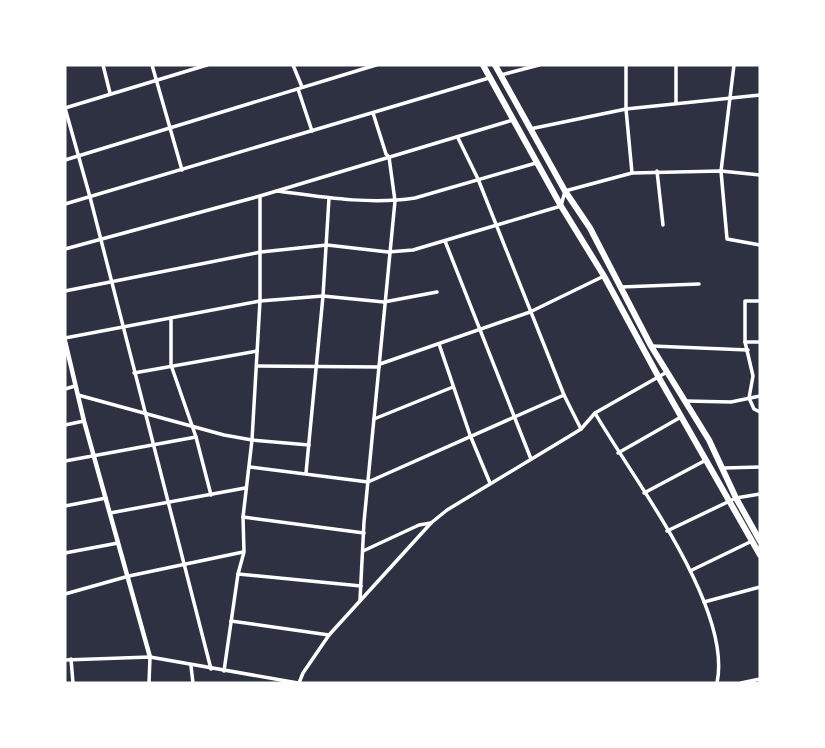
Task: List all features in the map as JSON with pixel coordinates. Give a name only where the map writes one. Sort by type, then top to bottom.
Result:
[{"type":"main road","points":[[483,65],[760,555]]},
{"type":"main road","points":[[495,65],[565,191],[590,228],[651,346],[724,468],[736,498],[760,541]]},
{"type":"street","points":[[103,65],[110,93]]},
{"type":"street","points":[[152,65],[182,170]]},
{"type":"street","points":[[207,65],[65,108],[211,669]]},
{"type":"street","points":[[293,65],[312,131]]},
{"type":"street","points":[[65,160],[376,65]]},
{"type":"street","points":[[501,75],[539,65]]},
{"type":"street","points":[[626,65],[626,109],[632,173]]},
{"type":"street","points":[[676,65],[676,103]]},
{"type":"street","points":[[734,65],[721,171],[727,239],[760,245]]},
{"type":"street","points":[[65,204],[490,78]]},
{"type":"street","points":[[530,129],[626,109],[760,94]]},
{"type":"street","points":[[360,600],[388,252],[395,201],[389,157],[373,113]]},
{"type":"street","points":[[65,249],[260,196],[513,120]]},
{"type":"street","points":[[458,138],[478,180],[564,395],[582,429]]},
{"type":"street","points":[[275,191],[329,198],[395,201],[415,198],[537,163]]},
{"type":"street","points":[[657,171],[663,225]]},
{"type":"street","points":[[65,291],[261,252],[327,245],[388,252],[413,250],[561,206],[565,191],[632,173],[721,171],[760,175]]},
{"type":"street","points":[[224,671],[238,574],[244,552],[243,517],[252,440],[260,301],[260,196]]},
{"type":"street","points":[[306,473],[324,296],[329,198]]},
{"type":"street","points":[[445,241],[531,459]]},
{"type":"street","points":[[257,366],[379,366],[530,312],[604,276]]},
{"type":"street","points":[[621,287],[699,284]]},
{"type":"street","points":[[149,683],[150,657],[84,421],[65,340],[260,301],[324,296],[384,302],[437,292]]},
{"type":"street","points":[[760,301],[746,301],[745,342],[753,376],[748,398],[754,410],[760,412]]},
{"type":"street","points":[[171,318],[172,365],[194,427],[211,495]]},
{"type":"street","points":[[745,342],[760,342]]},
{"type":"street","points":[[439,344],[470,435],[490,483]]},
{"type":"street","points":[[651,346],[748,350]]},
{"type":"street","points":[[134,373],[257,351]]},
{"type":"street","points":[[65,660],[150,657],[298,683],[329,635],[431,523],[490,483],[582,429],[595,413],[667,372]]},
{"type":"street","points":[[65,389],[75,386]]},
{"type":"street","points":[[374,419],[453,387]]},
{"type":"street","points":[[78,395],[252,440],[309,445]]},
{"type":"street","points":[[249,467],[368,482],[564,395]]},
{"type":"street","points":[[684,401],[731,402],[760,396]]},
{"type":"street","points":[[595,413],[692,570],[705,602],[717,645],[720,666],[717,683]]},
{"type":"street","points":[[618,453],[681,417]]},
{"type":"street","points":[[65,425],[84,421]]},
{"type":"street","points":[[65,461],[196,438]]},
{"type":"street","points":[[644,493],[706,460]]},
{"type":"street","points":[[724,468],[760,467]]},
{"type":"street","points":[[110,513],[245,488]]},
{"type":"street","points":[[667,531],[736,498],[760,494]]},
{"type":"street","points":[[65,506],[106,498]]},
{"type":"street","points":[[243,517],[364,533]]},
{"type":"street","points":[[363,551],[419,525],[431,523]]},
{"type":"street","points":[[692,570],[752,541]]},
{"type":"street","points":[[65,553],[118,543]]},
{"type":"street","points":[[65,594],[129,576],[244,552]]},
{"type":"street","points":[[238,574],[361,586]]},
{"type":"street","points":[[705,602],[760,587]]},
{"type":"street","points":[[231,621],[329,635]]},
{"type":"street","points":[[71,659],[73,683]]},
{"type":"street","points":[[191,666],[193,683]]},
{"type":"street","points":[[255,676],[255,683]]},
{"type":"street","points":[[741,683],[760,679]]}]
